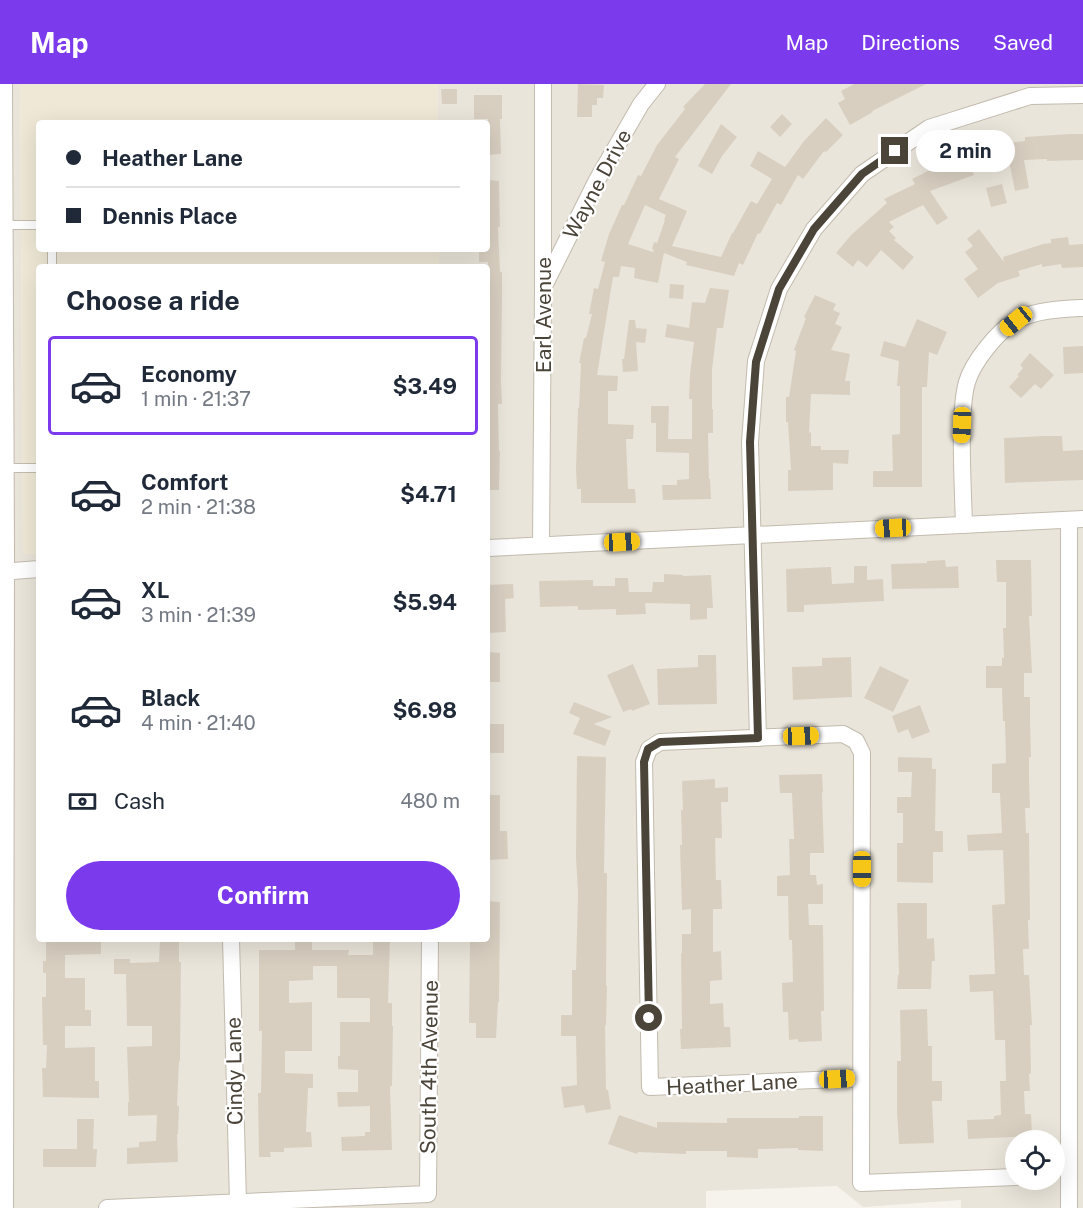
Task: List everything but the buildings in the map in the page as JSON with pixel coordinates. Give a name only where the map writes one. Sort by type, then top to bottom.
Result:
[{"type":"street","points":[[4,84],[5,1208]]},
{"type":"street","name":"Earl Avenue","points":[[541,545],[543,84]]},
{"type":"street","name":"Wayne Drive","points":[[543,288],[597,180],[641,104],[657,84]]},
{"type":"street","points":[[758,738],[750,442],[756,362],[779,289],[814,229],[862,174],[929,128],[1030,96],[1083,95]]},
{"type":"street","points":[[964,525],[963,404],[967,382],[974,368],[998,336],[1016,321],[1040,312],[1083,308]]},
{"type":"street","points":[[490,548],[1076,520],[1076,786],[1064,1130]]},
{"type":"street","points":[[3,571],[36,569]]},
{"type":"street","name":"Heather Lane","points":[[843,734],[856,741],[862,753],[861,1078],[650,1087],[644,762],[648,749],[660,742],[758,738],[843,734]]},
{"type":"street","name":"Cindy Lane","points":[[231,942],[238,1202]]},
{"type":"street","name":"South 4th Avenue","points":[[238,1202],[428,1194],[430,942]]},
{"type":"street","points":[[861,1078],[861,1183],[1005,1177]]},
{"type":"street","points":[[1065,1189],[1069,1208]]},
{"type":"street","points":[[107,1208],[238,1202]]},
{"type":"lane","points":[[5,225],[36,225]]},
{"type":"lane","points":[[6,468],[36,468]]},
{"type":"shaded area","points":[[0,84],[20,84],[23,554],[36,554],[36,942],[490,942],[490,264],[439,264],[439,252],[490,252],[490,120],[438,120],[438,84],[1083,84],[1083,1208],[961,1208],[961,1200],[863,1207],[837,1186],[706,1191],[706,1208],[0,1208]]},
{"type":"shaded area","points":[[20,84],[438,84],[438,120],[36,120],[36,252],[439,252],[439,264],[36,264],[36,554],[23,554]]},
{"type":"route","points":[[649,1018],[644,762],[648,749],[660,742],[758,738],[750,442],[756,362],[779,289],[814,229],[862,174],[895,151]]}]
